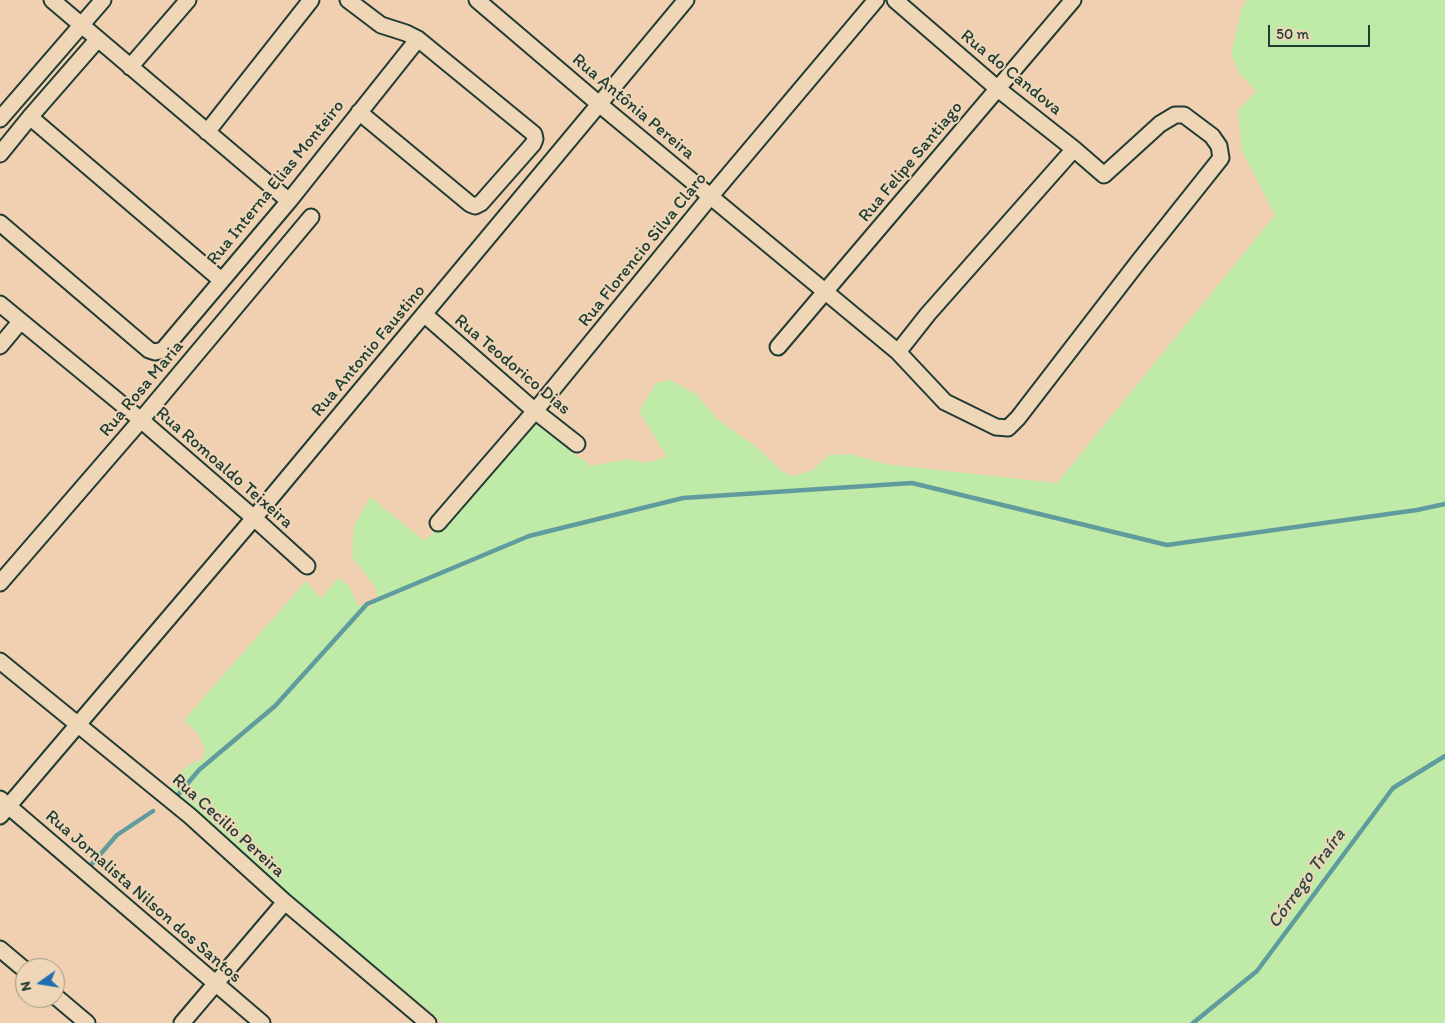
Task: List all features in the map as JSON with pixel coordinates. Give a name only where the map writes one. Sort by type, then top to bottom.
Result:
[{"type":"street","points":[[52,0],[289,201]]},
{"type":"street","points":[[0,119],[103,0]]},
{"type":"street","points":[[130,67],[188,0]]},
{"type":"street","points":[[207,132],[311,0]]},
{"type":"street","points":[[348,0],[381,25],[418,39],[534,134],[535,139],[533,144],[481,203],[475,206],[470,204],[359,112]]},
{"type":"street","name":"Rua Antonio Faustino","points":[[3,807],[77,725],[254,518],[686,0]]},
{"type":"street","name":"Rua Florencio Silva Claro","points":[[438,523],[535,411],[710,197],[876,0]]},
{"type":"street","name":"Rua do Candova","points":[[895,0],[998,89],[1074,149],[1104,176]]},
{"type":"street","name":"Rua Felipe Santiago","points":[[778,348],[1072,0]]},
{"type":"street","name":"Rua Antônia Pereira","points":[[487,3],[599,104],[898,352],[945,402],[996,427],[1008,428],[1018,418],[1220,158],[1219,146],[1212,136],[1184,115],[1175,115],[1160,124],[1104,176]]},
{"type":"street","points":[[0,154],[98,39]]},
{"type":"street","name":"Rua Interna Elias Monteiro","points":[[0,223],[148,350],[156,352],[163,350],[289,201],[418,39]]},
{"type":"street","points":[[30,117],[221,280]]},
{"type":"street","points":[[898,352],[928,314],[1074,149]]},
{"type":"street","name":"Rua Rosa Maria","points":[[0,583],[141,420],[311,217]]},
{"type":"street","name":"Rua Romoaldo Teixeira","points":[[0,304],[141,420],[307,566]]},
{"type":"street","name":"Rua Teodorico Dias","points":[[424,314],[535,411],[577,444]]},
{"type":"street","points":[[0,346],[20,322]]},
{"type":"street","name":"Rua Cecilio Pereira","points":[[0,661],[190,816],[285,902],[428,1023]]},
{"type":"street","name":"Rua Jornalista Nilson dos Santos","points":[[3,807],[262,1023]]},
{"type":"street","points":[[182,1023],[285,902]]},
{"type":"street","points":[[0,949],[15,962]]},
{"type":"street","points":[[65,1004],[87,1023]]},
{"type":"green space","points":[[1247,0],[1445,0],[1445,1023],[444,1023],[311,913],[173,791],[171,785],[173,777],[190,764],[203,759],[205,749],[198,734],[184,720],[306,581],[321,599],[338,578],[349,586],[358,605],[371,607],[377,597],[376,588],[352,557],[354,526],[370,497],[425,541],[536,424],[591,466],[629,459],[644,463],[667,457],[639,411],[656,383],[671,380],[697,395],[718,420],[755,446],[783,472],[795,476],[812,470],[829,455],[851,454],[885,464],[1057,483],[1275,215],[1242,151],[1238,110],[1256,91],[1240,74],[1231,54],[1242,7]]},
{"type":"waterway","points":[[177,796],[199,770],[275,706],[367,604],[529,536],[683,498],[912,483],[1167,545],[1417,510],[1445,504]]},
{"type":"waterway","name":"Córrego Traíra","points":[[1193,1023],[1257,971],[1393,788],[1445,756]]},
{"type":"waterway","points":[[91,865],[117,835],[153,811]]}]
